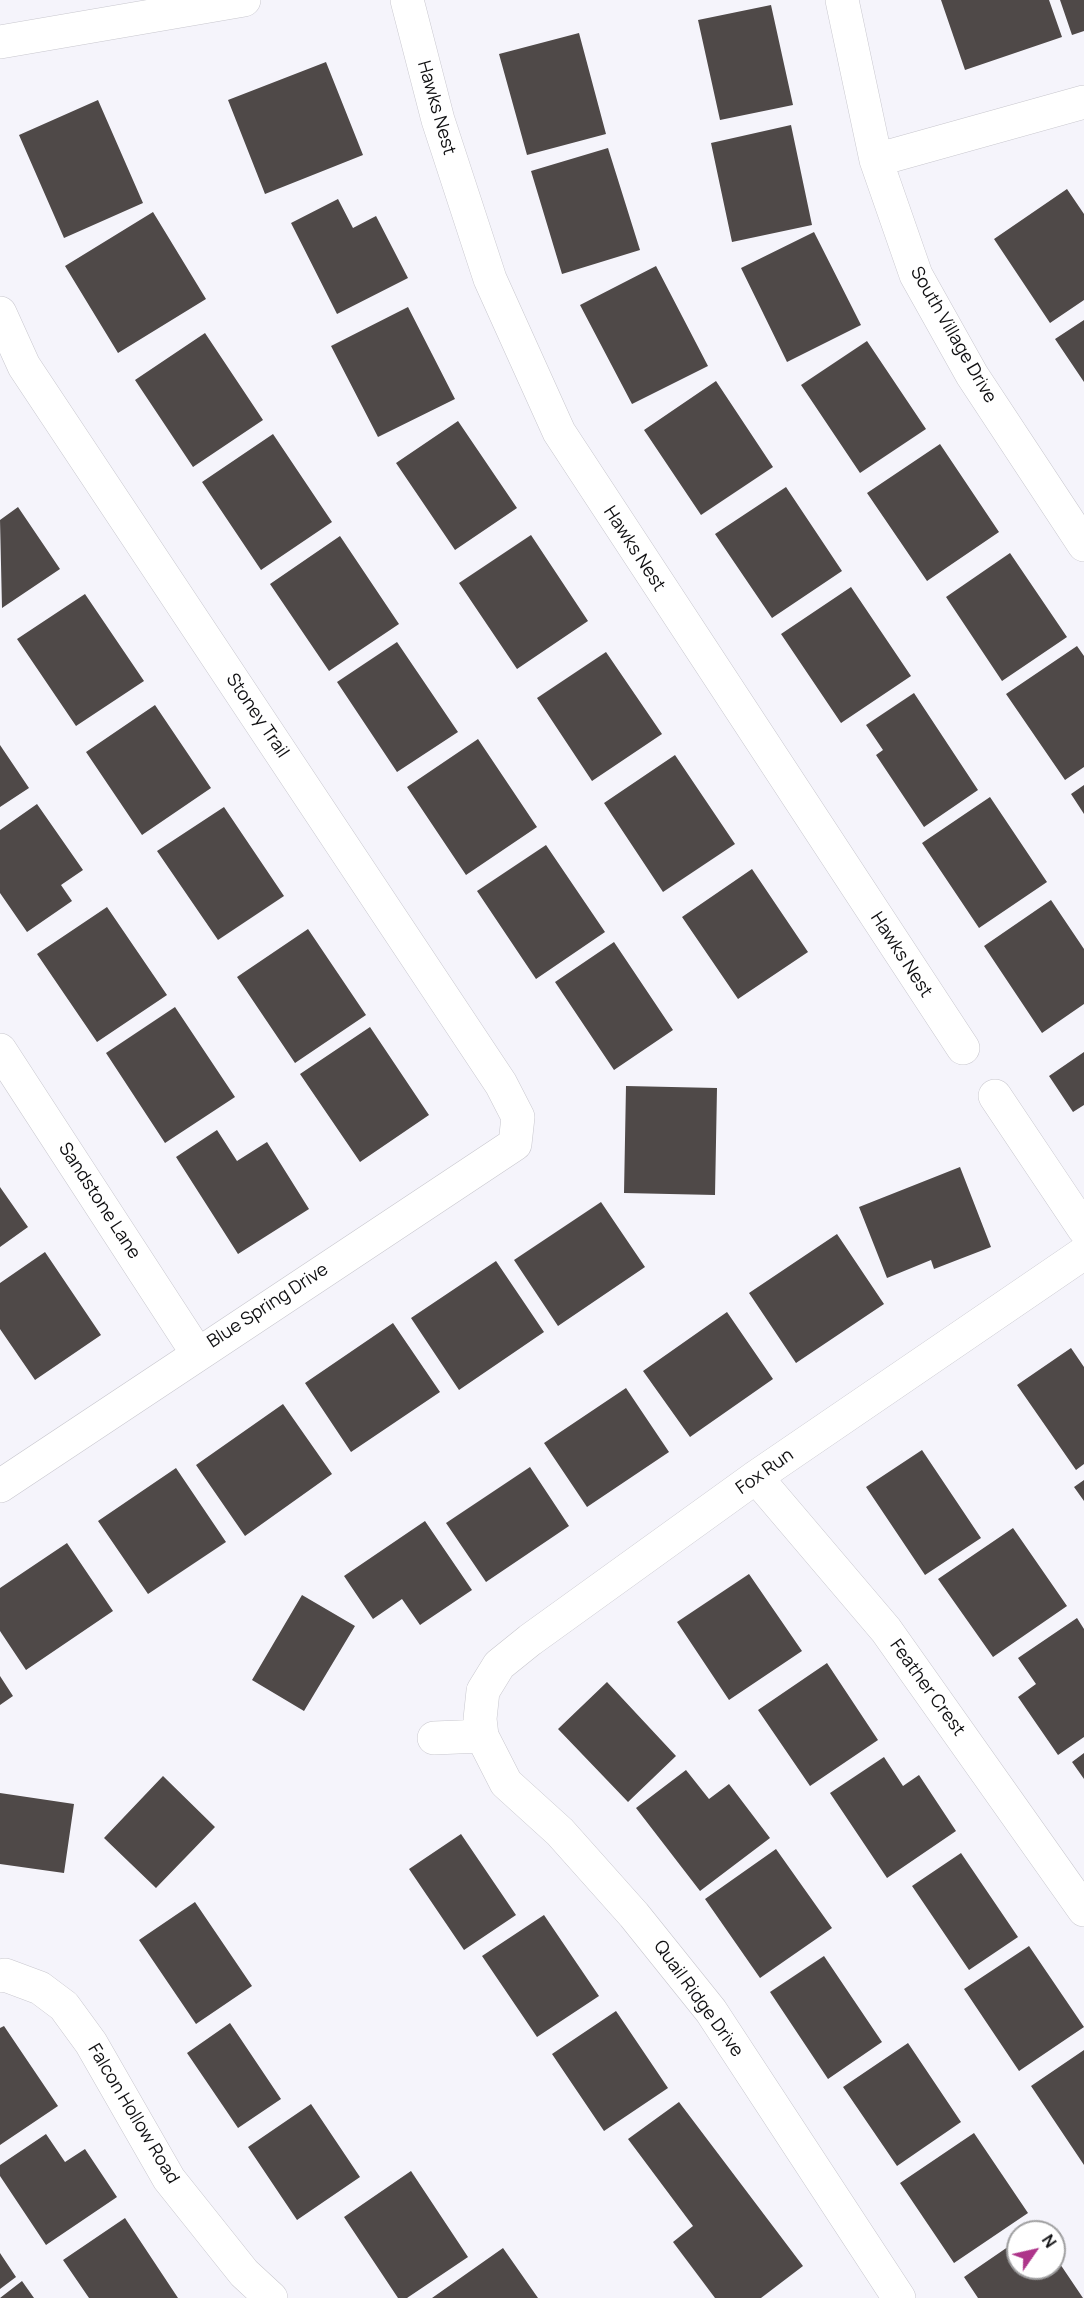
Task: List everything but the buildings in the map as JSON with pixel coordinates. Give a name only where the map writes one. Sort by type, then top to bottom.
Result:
[{"type":"street","points":[[0,42],[145,8],[244,0]]},
{"type":"street","name":"Hawks Nest","points":[[406,0],[438,120],[490,279],[559,432],[963,1048]]},
{"type":"street","name":"South Village Drive","points":[[842,0],[876,160],[916,275],[972,375],[1084,545]]},
{"type":"street","points":[[876,160],[1084,102]]},
{"type":"street","name":"Stoney Trail","points":[[0,313],[24,366],[494,1074],[519,1117]]},
{"type":"street","name":"Sandstone Lane","points":[[0,1050],[197,1353]]},
{"type":"street","points":[[995,1096],[1084,1229]]},
{"type":"street","name":"Blue Spring Drive","points":[[0,1486],[197,1353],[515,1144],[519,1117]]},
{"type":"street","name":"Fox Run","points":[[481,1728],[483,1691],[499,1665],[756,1477],[1084,1253]]},
{"type":"street","name":"Feather Crest","points":[[756,1477],[886,1630],[1084,1910]]},
{"type":"street","points":[[434,1738],[481,1728]]},
{"type":"street","name":"Quail Ridge Drive","points":[[481,1728],[506,1783],[560,1832],[634,1915],[711,2011],[899,2298]]},
{"type":"street","name":"Falcon Hollow Road","points":[[2,1975],[40,1988],[64,2006],[92,2043],[169,2179],[244,2273],[271,2298]]}]
